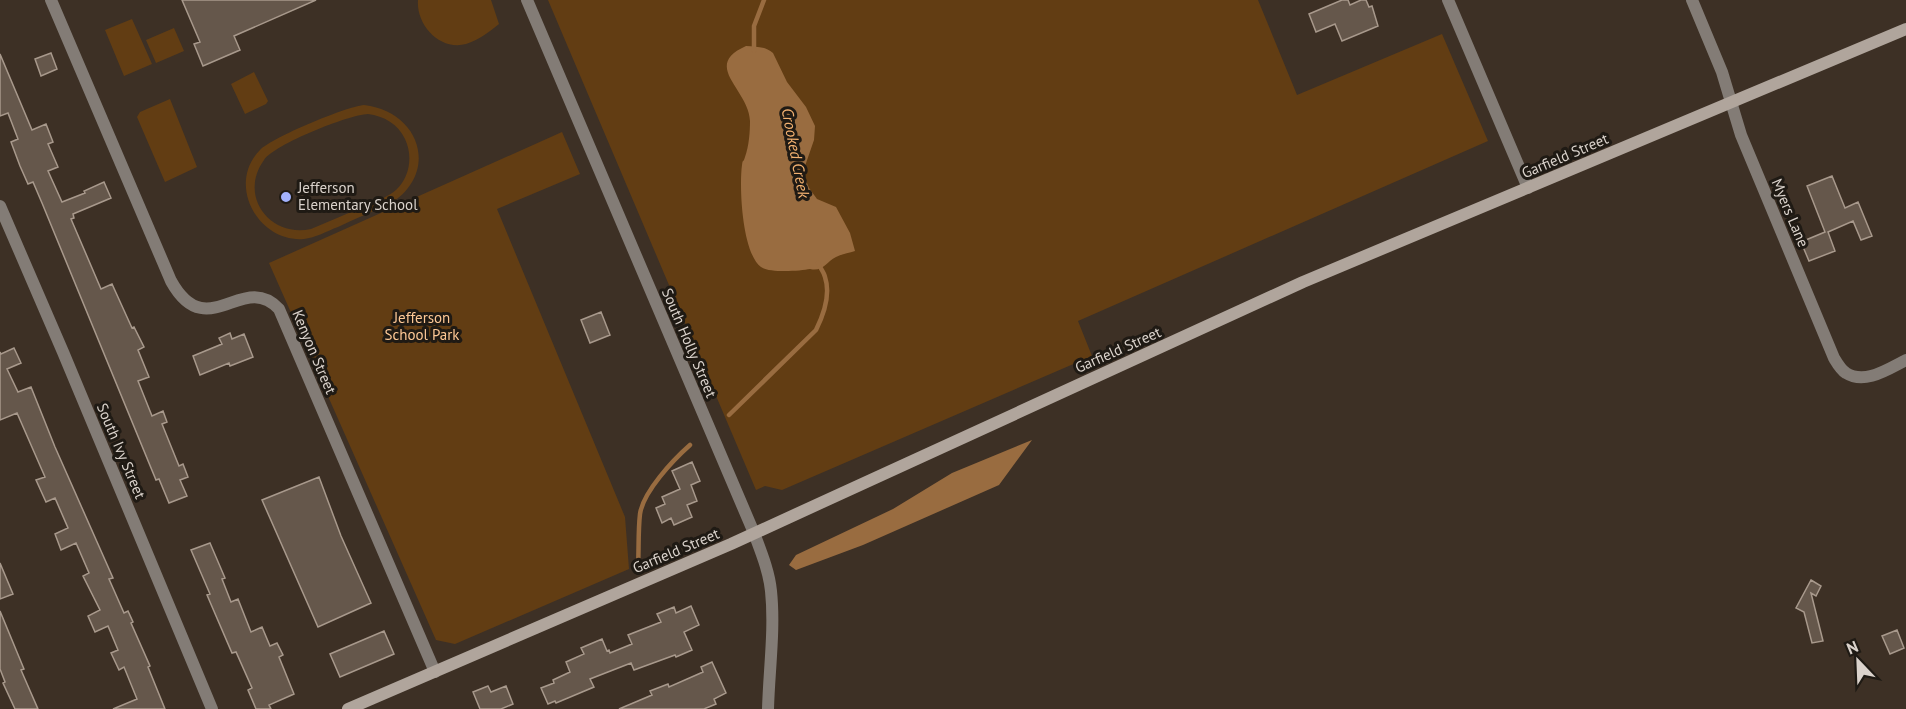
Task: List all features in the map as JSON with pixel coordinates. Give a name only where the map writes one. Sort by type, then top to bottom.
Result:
[{"type":"main road","name":"Garfield Street","points":[[348,709],[754,533],[1303,282],[1906,29]]},
{"type":"street","name":"Kenyon Street","points":[[51,0],[179,296],[189,304],[207,308],[257,296],[273,303],[279,309],[435,672]]},
{"type":"street","name":"South Holly Street","points":[[527,0],[763,557],[771,590],[772,618],[768,709]]},
{"type":"street","points":[[1448,0],[1528,188]]},
{"type":"street","name":"Myers Lane","points":[[1692,0],[1722,72],[1741,135],[1834,358],[1844,373],[1858,378],[1876,374],[1906,360]]},
{"type":"street","name":"South Ivy Street","points":[[0,206],[212,709]]},
{"type":"green space","points":[[418,0],[491,0],[499,24],[484,36],[466,44],[447,44],[425,27],[418,9]]},
{"type":"green space","points":[[548,0],[1258,0],[1297,95],[1442,34],[1488,141],[1078,321],[1092,356],[782,490],[765,486],[756,490]]},
{"type":"green space","points":[[132,19],[152,64],[124,76],[105,30]]},
{"type":"green space","points":[[174,28],[184,51],[156,63],[146,40]]},
{"type":"green space","points":[[254,72],[268,101],[245,114],[231,84]]},
{"type":"green space","points":[[170,99],[197,167],[165,182],[137,117],[140,112]]},
{"type":"green space","points":[[364,105],[384,110],[400,119],[411,132],[417,146],[419,162],[414,178],[404,192],[388,205],[317,236],[304,239],[288,238],[273,232],[261,222],[252,209],[247,194],[246,179],[250,164],[267,144],[310,123]],"holes":[[[374,115],[394,125],[405,139],[409,152],[409,166],[401,185],[382,199],[311,229],[296,230],[271,221],[262,211],[255,187],[257,174],[264,160],[282,146],[329,125],[358,116]]]},
{"type":"green space","name":"Jefferson School Park","points":[[562,132],[580,174],[497,209],[625,517],[629,569],[455,644],[436,640],[269,263]]},
{"type":"water","points":[[746,46],[764,48],[773,53],[787,82],[806,107],[815,126],[814,140],[804,169],[805,178],[817,199],[836,207],[850,233],[855,251],[836,257],[818,269],[785,271],[765,269],[755,260],[750,248],[743,219],[741,188],[742,165],[748,144],[750,121],[748,109],[727,70],[728,62],[733,54]]},
{"type":"water","points":[[1032,440],[999,485],[863,545],[796,570],[789,565],[796,555],[893,509],[952,473]]},
{"type":"building","points":[[182,0],[316,0],[234,36],[240,50],[203,66],[194,44],[200,42]]},
{"type":"building","points":[[1342,0],[1348,0],[1350,5],[1366,0],[1369,7],[1372,6],[1378,26],[1342,41],[1335,24],[1316,32],[1309,14]]},
{"type":"building","points":[[51,53],[57,69],[41,76],[35,59]]},
{"type":"building","points":[[0,54],[32,130],[46,124],[53,142],[48,144],[58,167],[48,171],[62,202],[104,182],[111,198],[73,214],[74,218],[71,219],[101,289],[112,284],[132,328],[134,327],[144,347],[138,350],[149,377],[138,381],[152,416],[163,411],[167,422],[162,424],[179,466],[183,464],[188,477],[180,480],[187,496],[169,503],[159,479],[156,480],[33,182],[28,184],[20,166],[11,142],[18,139],[8,113],[0,116]]},
{"type":"building","points":[[1832,176],[1845,208],[1858,202],[1872,236],[1861,240],[1853,221],[1828,232],[1835,251],[1809,261],[1801,242],[1825,232],[1807,186]]},
{"type":"building","points":[[601,312],[610,335],[590,343],[581,320]]},
{"type":"building","points":[[230,333],[232,339],[244,334],[253,357],[230,366],[229,363],[200,375],[193,356],[222,344],[219,338]]},
{"type":"building","points":[[14,348],[21,363],[7,369],[18,392],[31,387],[113,578],[109,579],[124,613],[128,611],[133,622],[131,623],[150,666],[148,667],[165,709],[113,709],[137,699],[124,667],[119,670],[111,653],[118,650],[108,626],[95,632],[88,616],[100,610],[83,576],[89,573],[76,543],[61,550],[55,534],[68,528],[55,498],[46,502],[36,480],[45,477],[17,413],[0,420],[0,352],[1,354]]},
{"type":"building","points":[[692,462],[700,481],[691,485],[697,501],[687,505],[692,517],[674,525],[671,518],[662,523],[656,508],[665,504],[662,497],[680,489],[672,471]]},
{"type":"building","points":[[319,477],[341,536],[371,603],[318,627],[262,500]]},
{"type":"building","points":[[210,543],[225,578],[222,579],[231,602],[238,599],[251,632],[262,627],[270,646],[277,643],[283,655],[279,657],[294,694],[269,705],[271,709],[256,709],[248,690],[252,688],[236,652],[232,653],[207,595],[210,594],[191,550]]},
{"type":"building","points":[[0,563],[13,594],[0,599]]},
{"type":"building","points":[[1811,580],[1821,586],[1816,596],[1811,593],[1823,641],[1812,643],[1804,612],[1796,608]]},
{"type":"building","points":[[691,606],[699,625],[684,632],[692,650],[634,670],[631,663],[590,679],[594,687],[556,703],[555,701],[548,704],[541,688],[554,683],[553,680],[570,672],[566,662],[584,654],[581,648],[602,639],[610,653],[632,644],[628,635],[661,622],[657,614],[674,607],[676,613]]},
{"type":"building","points":[[0,611],[38,709],[15,709],[3,683],[5,682],[0,669]]},
{"type":"building","points":[[1897,630],[1904,648],[1890,654],[1882,636]]},
{"type":"building","points":[[384,631],[394,654],[340,677],[330,654]]},
{"type":"building","points":[[712,662],[726,693],[714,699],[716,704],[704,709],[619,709],[652,695],[650,691],[668,684],[669,687],[703,672],[701,667]]},
{"type":"building","points":[[488,686],[491,692],[506,686],[513,704],[501,709],[480,709],[473,692]]},
{"type":"waterway","name":"Crooked Creek","points":[[754,51],[754,26],[764,0]]},
{"type":"waterway","name":"Crooked Creek","points":[[729,415],[816,330],[827,297],[827,284],[818,263]]},
{"type":"waterway","points":[[638,567],[639,520],[642,505],[660,477],[690,445]]},
{"type":"place","name":"Jefferson Elementary School","points":[[286,197]]}]
